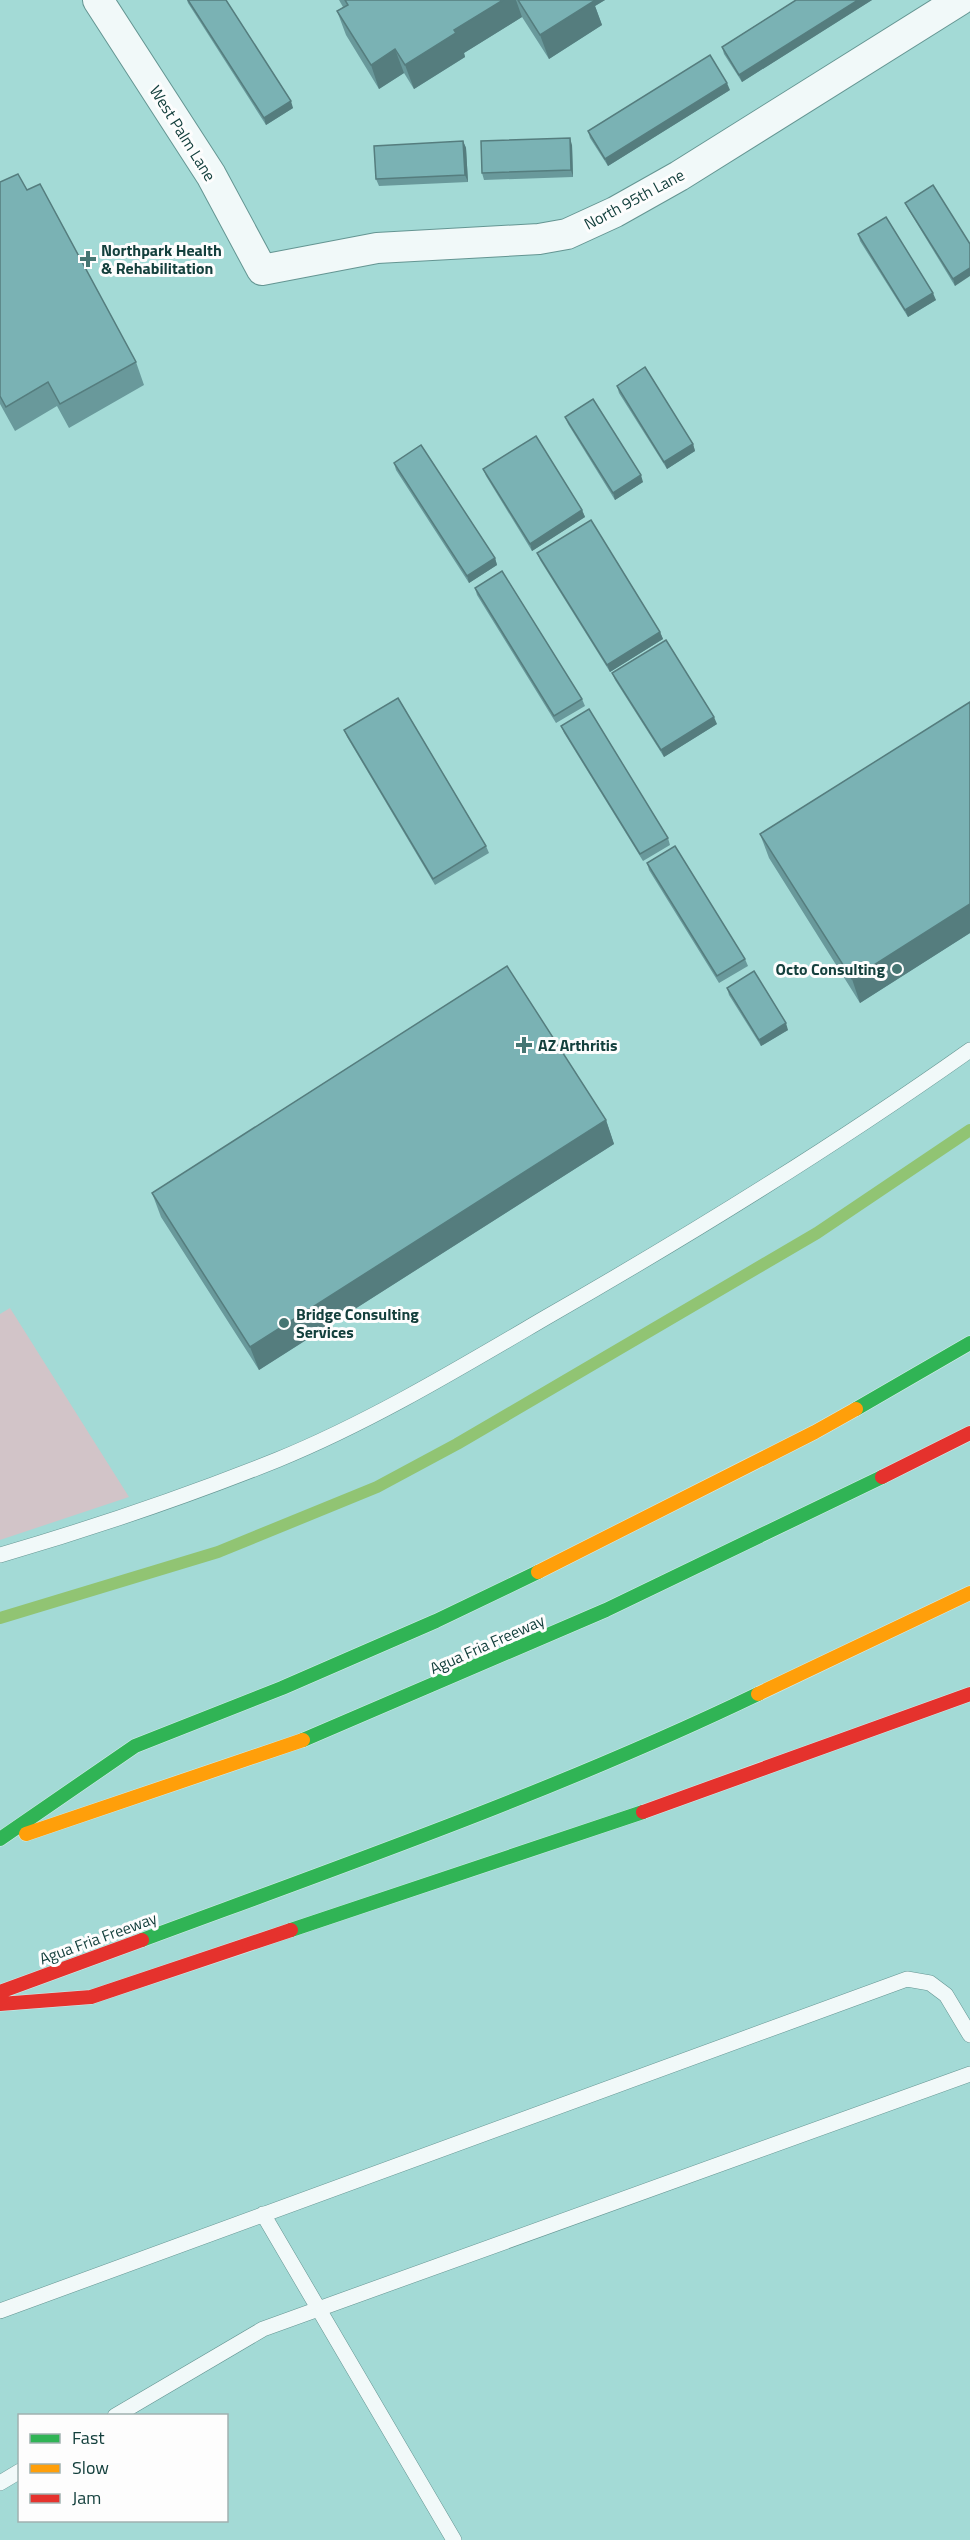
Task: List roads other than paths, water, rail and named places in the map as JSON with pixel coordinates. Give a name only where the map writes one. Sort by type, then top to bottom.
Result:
[{"type":"highway","points":[[0,1841],[135,1746],[282,1688],[436,1621],[568,1558],[815,1432],[970,1343]]},
{"type":"highway","name":"Agua Fria Freeway","points":[[0,1841],[287,1747],[426,1689],[606,1610],[774,1531],[970,1433]]},
{"type":"highway","name":"Agua Fria Freeway","points":[[0,1992],[519,1800],[675,1734],[970,1593]]},
{"type":"highway","points":[[0,2004],[91,1997],[664,1805],[970,1694]]},
{"type":"street","name":"West Palm Lane","points":[[98,0],[211,175],[262,270]]},
{"type":"street","name":"North 95th Lane","points":[[262,270],[377,248],[539,239],[567,234],[615,212],[680,176],[960,0]]},
{"type":"lane","points":[[0,1555],[157,1504],[279,1459],[381,1412],[677,1242],[914,1090],[970,1050]]},
{"type":"lane","points":[[0,2311],[907,1978],[930,1983],[946,1995],[970,2035]]},
{"type":"lane","points":[[117,2414],[263,2329],[970,2074]]},
{"type":"lane","points":[[263,2214],[454,2540]]},
{"type":"lane","points":[[0,2483],[18,2472]]},
{"type":"waterway","points":[[0,1618],[218,1552],[377,1487],[457,1444],[817,1233],[970,1130]]},
{"type":"place","name":"Northpark Health & Rehabilitation","points":[[88,259]]},
{"type":"place","name":"Octo Consulting","points":[[897,969]]},
{"type":"place","name":"AZ Arthritis","points":[[524,1045]]},
{"type":"place","name":"Bridge Consulting Services","points":[[284,1323]]}]
